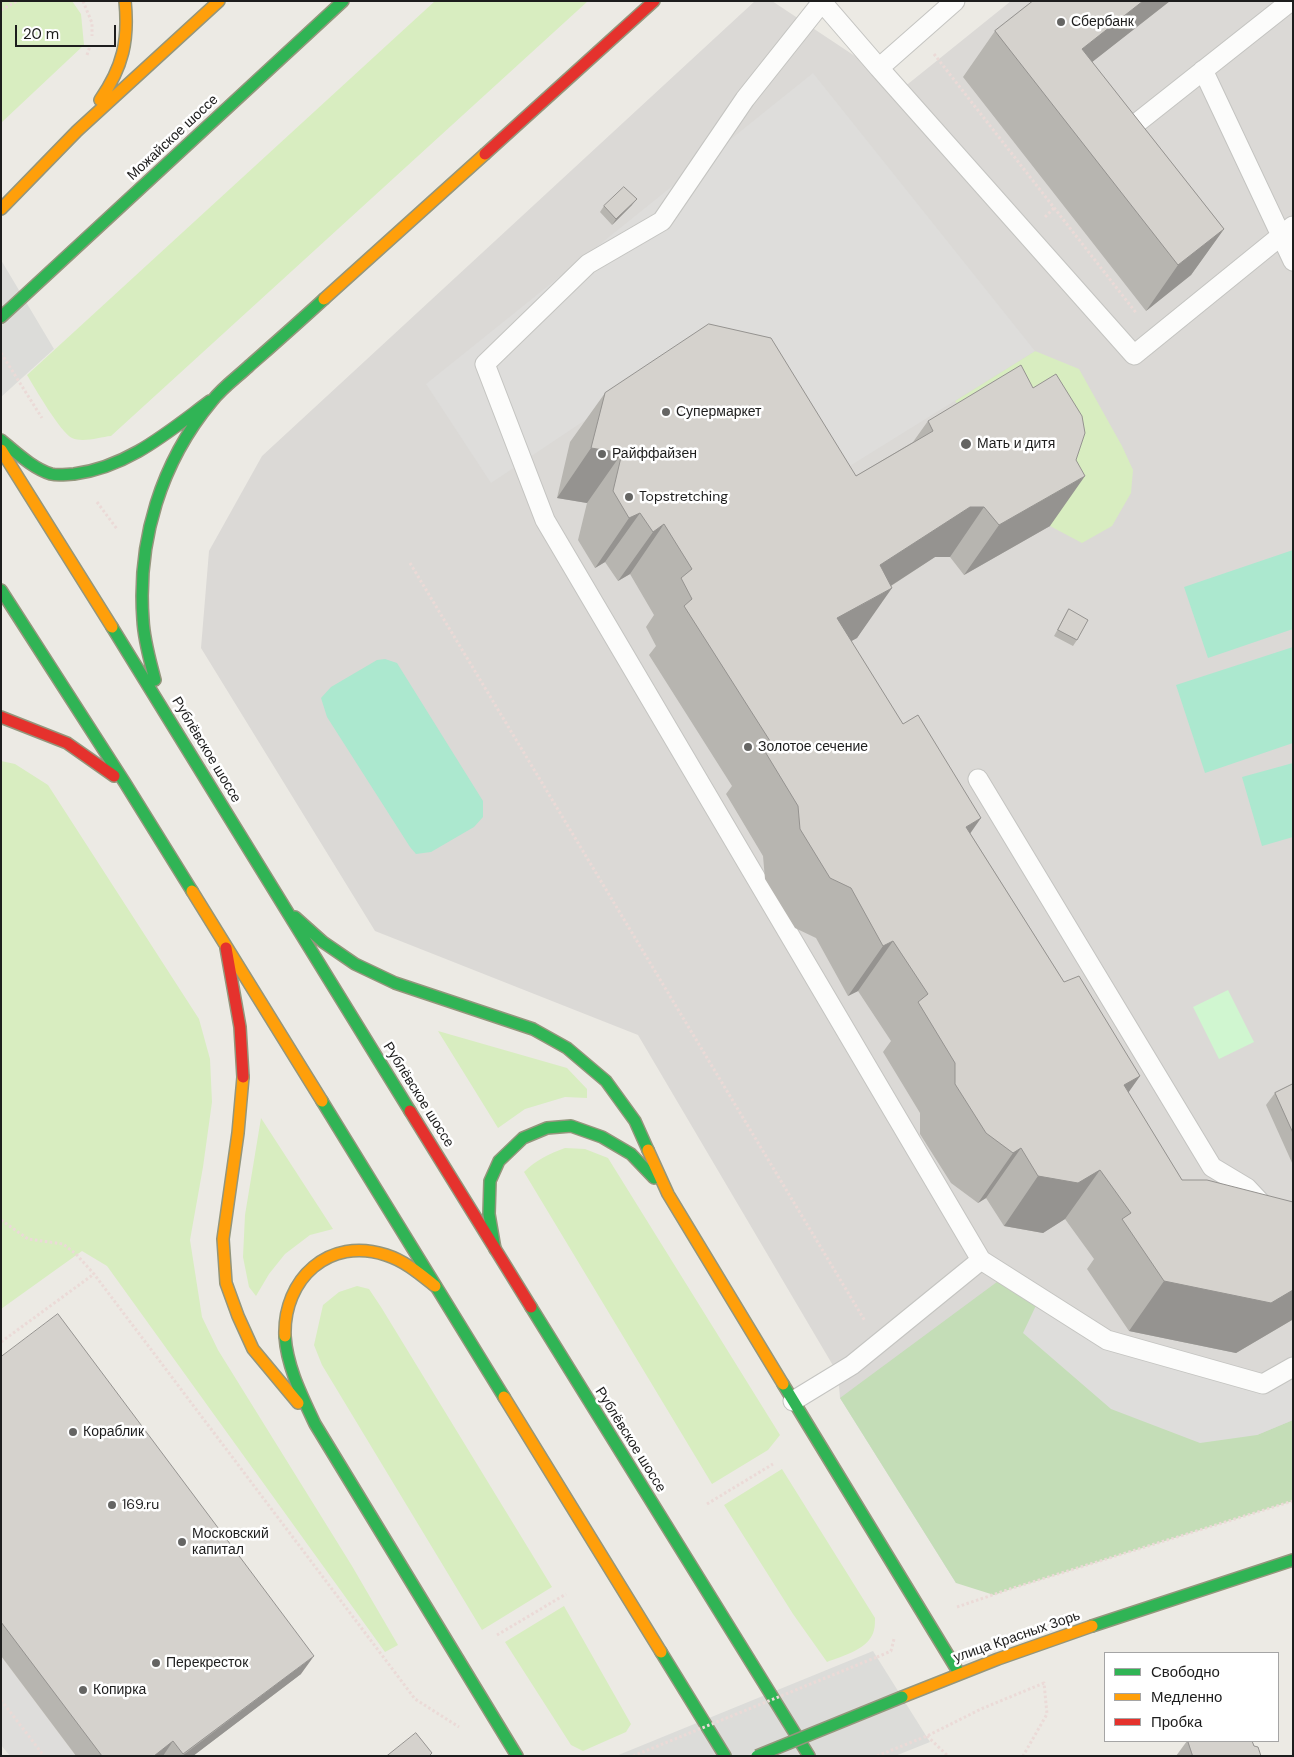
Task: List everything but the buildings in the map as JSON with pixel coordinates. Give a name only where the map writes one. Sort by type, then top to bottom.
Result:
[{"type":"main road","points":[[77,131],[108,89],[124,54],[127,34],[125,1]]},
{"type":"main road","points":[[1,209],[77,131],[219,1]]},
{"type":"main road","name":"Можайское шоссе","points":[[1,317],[343,1]]},
{"type":"main road","points":[[1,440],[27,462],[53,475],[85,474],[115,465],[145,448],[212,400],[654,1]]},
{"type":"main road","points":[[166,714],[148,660],[141,615],[142,566],[149,528],[160,491],[178,451],[212,400]]},
{"type":"main road","name":"Рублёвское шоссе","points":[[1,450],[810,1756]]},
{"type":"main road","points":[[1,590],[125,783],[725,1756]]},
{"type":"main road","points":[[1,717],[67,743],[125,783]]},
{"type":"main road","points":[[284,908],[322,942],[355,964],[395,983],[532,1029],[567,1048],[606,1081],[635,1121],[668,1194],[959,1673]]},
{"type":"main road","points":[[226,948],[240,1027],[243,1077],[238,1133],[223,1239],[226,1283],[253,1349],[315,1424]]},
{"type":"main road","points":[[495,1250],[489,1214],[490,1181],[499,1161],[523,1138],[546,1128],[571,1126],[602,1136],[631,1154],[668,1194]]},
{"type":"main road","points":[[438,1288],[411,1266],[384,1253],[356,1249],[330,1256],[313,1265],[297,1283],[288,1304],[285,1327],[289,1358],[296,1380],[315,1424],[518,1756]]},
{"type":"main road","name":"улица Красных Зорь","points":[[757,1756],[959,1673],[1031,1647],[1293,1560]]},
{"type":"lane","points":[[879,68],[956,1]]},
{"type":"lane","points":[[1133,126],[1291,1]]},
{"type":"lane","points":[[1287,232],[1134,356],[822,2],[745,100],[662,221],[588,264],[485,364],[545,520],[981,1260],[1107,1340],[1263,1384],[1293,1367]]},
{"type":"lane","points":[[1203,70],[1287,232],[1293,261]]},
{"type":"lane","points":[[978,778],[1212,1167],[1248,1188],[1293,1237]]},
{"type":"lane","points":[[793,1401],[852,1365],[981,1260]]},
{"type":"path","points":[[1,10],[17,1]]},
{"type":"path","points":[[83,1],[92,23],[92,40],[87,55]]},
{"type":"path","points":[[930,49],[1137,314]]},
{"type":"path","points":[[1,353],[42,418]]},
{"type":"path","points":[[92,495],[118,531]]},
{"type":"path","points":[[410,562],[879,1343]]},
{"type":"path","points":[[1,1220],[28,1240],[63,1244],[76,1254],[94,1274],[415,1699],[459,1727]]},
{"type":"path","points":[[1,1342],[94,1274]]},
{"type":"path","points":[[707,1504],[773,1464]]},
{"type":"path","points":[[957,1607],[1293,1501]]},
{"type":"path","points":[[497,1635],[566,1594]]},
{"type":"path","points":[[633,1756],[877,1657],[890,1651],[894,1639]]},
{"type":"path","points":[[877,1756],[927,1736],[981,1709],[1044,1683],[1047,1714],[1023,1756]]},
{"type":"path","points":[[1,1700],[44,1756]]},
{"type":"path","points":[[927,1736],[948,1756]]},
{"type":"shaded area","points":[[755,1],[772,1],[903,88],[1011,1],[1293,1],[1293,1462],[956,1583],[840,1398],[838,1374],[638,1035],[375,931],[201,648],[209,551],[262,456]]},
{"type":"shaded area","points":[[813,73],[1035,351],[832,477],[720,330],[491,483],[426,384]]},
{"type":"shaded area","points":[[1040,1297],[1107,1340],[1262,1384],[1293,1367],[1293,1420],[1257,1435],[1200,1443],[1111,1409],[1023,1333]]},
{"type":"shaded area","points":[[1,1656],[76,1756],[10,1756],[1,1745]]},
{"type":"green space","points":[[1,1],[72,1],[81,14],[84,45],[1,123]]},
{"type":"green space","points":[[435,1],[588,1],[111,436],[81,440],[72,438],[67,434],[48,409],[27,375]]},
{"type":"green space","points":[[1035,351],[1079,369],[1122,446],[1133,470],[1131,493],[1112,526],[1082,543],[1050,526],[1041,510],[955,401]]},
{"type":"green space","points":[[1293,550],[1293,629],[1208,658],[1184,587]]},
{"type":"green space","points":[[1293,647],[1293,743],[1205,773],[1176,685]]},
{"type":"green space","points":[[385,659],[397,663],[483,801],[483,817],[474,827],[431,852],[416,854],[410,847],[327,717],[321,698],[331,687],[377,660]]},
{"type":"green space","points":[[1,761],[15,764],[48,785],[199,1019],[210,1059],[212,1102],[190,1240],[202,1317],[218,1350],[352,1566],[398,1645],[385,1652],[107,1266],[82,1251],[1,1309]]},
{"type":"green space","points":[[1293,763],[1293,837],[1262,846],[1242,777]]},
{"type":"green space","points":[[1228,990],[1254,1042],[1219,1059],[1193,1007]]},
{"type":"green space","points":[[438,1031],[567,1068],[587,1089],[587,1098],[565,1097],[525,1109],[498,1128]]},
{"type":"green space","points":[[261,1118],[333,1229],[310,1235],[285,1254],[269,1274],[256,1296],[249,1287],[243,1257],[245,1215]]},
{"type":"green space","points":[[565,1148],[585,1149],[608,1158],[780,1435],[768,1450],[712,1484],[524,1172],[543,1158]]},
{"type":"green space","points":[[1005,1276],[1257,1435],[1293,1420],[1293,1501],[994,1595],[956,1583],[840,1398]]},
{"type":"green space","points":[[357,1286],[369,1289],[381,1307],[552,1587],[482,1630],[322,1365],[314,1345],[323,1305],[339,1292]]},
{"type":"green space","points":[[782,1469],[875,1618],[874,1630],[867,1642],[855,1651],[827,1662],[793,1614],[724,1505]]},
{"type":"green space","points":[[564,1606],[631,1724],[626,1732],[583,1751],[571,1745],[505,1642]]},
{"type":"pier","points":[[1,260],[54,349],[1,397]]},
{"type":"pier","points":[[873,1651],[930,1742],[895,1756],[616,1756]]},
{"type":"traffic: fast","points":[[1,317],[343,1]]},
{"type":"traffic: fast","points":[[155,680],[145,635],[142,590],[149,532],[166,476],[194,425],[216,396],[324,299]]},
{"type":"traffic: fast","points":[[1,440],[37,468],[57,475],[74,474],[112,464],[147,447],[210,401]]},
{"type":"traffic: fast","points":[[1,590],[192,891]]},
{"type":"traffic: fast","points":[[112,627],[410,1111]]},
{"type":"traffic: fast","points":[[295,917],[323,942],[355,964],[395,983],[533,1029],[567,1048],[606,1081],[635,1121],[648,1150]]},
{"type":"traffic: fast","points":[[322,1101],[504,1397]]},
{"type":"traffic: fast","points":[[495,1249],[489,1214],[490,1181],[499,1161],[523,1138],[547,1128],[571,1126],[602,1137],[631,1154],[654,1178]]},
{"type":"traffic: fast","points":[[531,1307],[809,1756]]},
{"type":"traffic: fast","points":[[285,1336],[292,1370],[315,1424],[517,1756]]},
{"type":"traffic: fast","points":[[783,1384],[959,1673]]},
{"type":"traffic: fast","points":[[1092,1626],[1293,1560]]},
{"type":"traffic: fast","points":[[661,1652],[725,1756]]},
{"type":"traffic: fast","points":[[757,1756],[902,1697]]},
{"type":"traffic: slow","points":[[100,100],[114,76],[123,53],[126,28],[125,1]]},
{"type":"traffic: slow","points":[[1,209],[77,131],[219,1]]},
{"type":"traffic: slow","points":[[324,299],[485,154]]},
{"type":"traffic: slow","points":[[1,450],[112,627]]},
{"type":"traffic: slow","points":[[192,891],[322,1101]]},
{"type":"traffic: slow","points":[[243,1077],[238,1133],[223,1239],[226,1283],[253,1349],[298,1403]]},
{"type":"traffic: slow","points":[[648,1150],[668,1194],[783,1384]]},
{"type":"traffic: slow","points":[[285,1336],[286,1315],[292,1297],[301,1280],[313,1267],[328,1257],[346,1252],[365,1251],[386,1255],[406,1264],[435,1286]]},
{"type":"traffic: slow","points":[[504,1397],[661,1652]]},
{"type":"traffic: slow","points":[[902,1697],[998,1659],[1092,1626]]},
{"type":"traffic: jam","points":[[485,154],[654,1]]},
{"type":"traffic: jam","points":[[1,717],[67,743],[114,776]]},
{"type":"traffic: jam","points":[[226,948],[240,1027],[243,1077]]},
{"type":"traffic: jam","points":[[410,1111],[531,1307]]},
{"type":"place","name":"Сбербанк","points":[[1061,22]]},
{"type":"place","name":"Супермаркет","points":[[666,412]]},
{"type":"place","name":"Мать и дитя","points":[[966,444]]},
{"type":"place","name":"Райффайзен","points":[[602,454]]},
{"type":"place","name":"Topstretching","points":[[629,497]]},
{"type":"place","name":"Золотое сечение","points":[[748,747]]},
{"type":"place","name":"Кораблик","points":[[73,1432]]},
{"type":"place","name":"169.ru","points":[[112,1505]]},
{"type":"place","name":"Московский капитал","points":[[182,1542]]},
{"type":"place","name":"Перекресток","points":[[156,1663]]},
{"type":"place","name":"Копирка","points":[[83,1690]]}]
